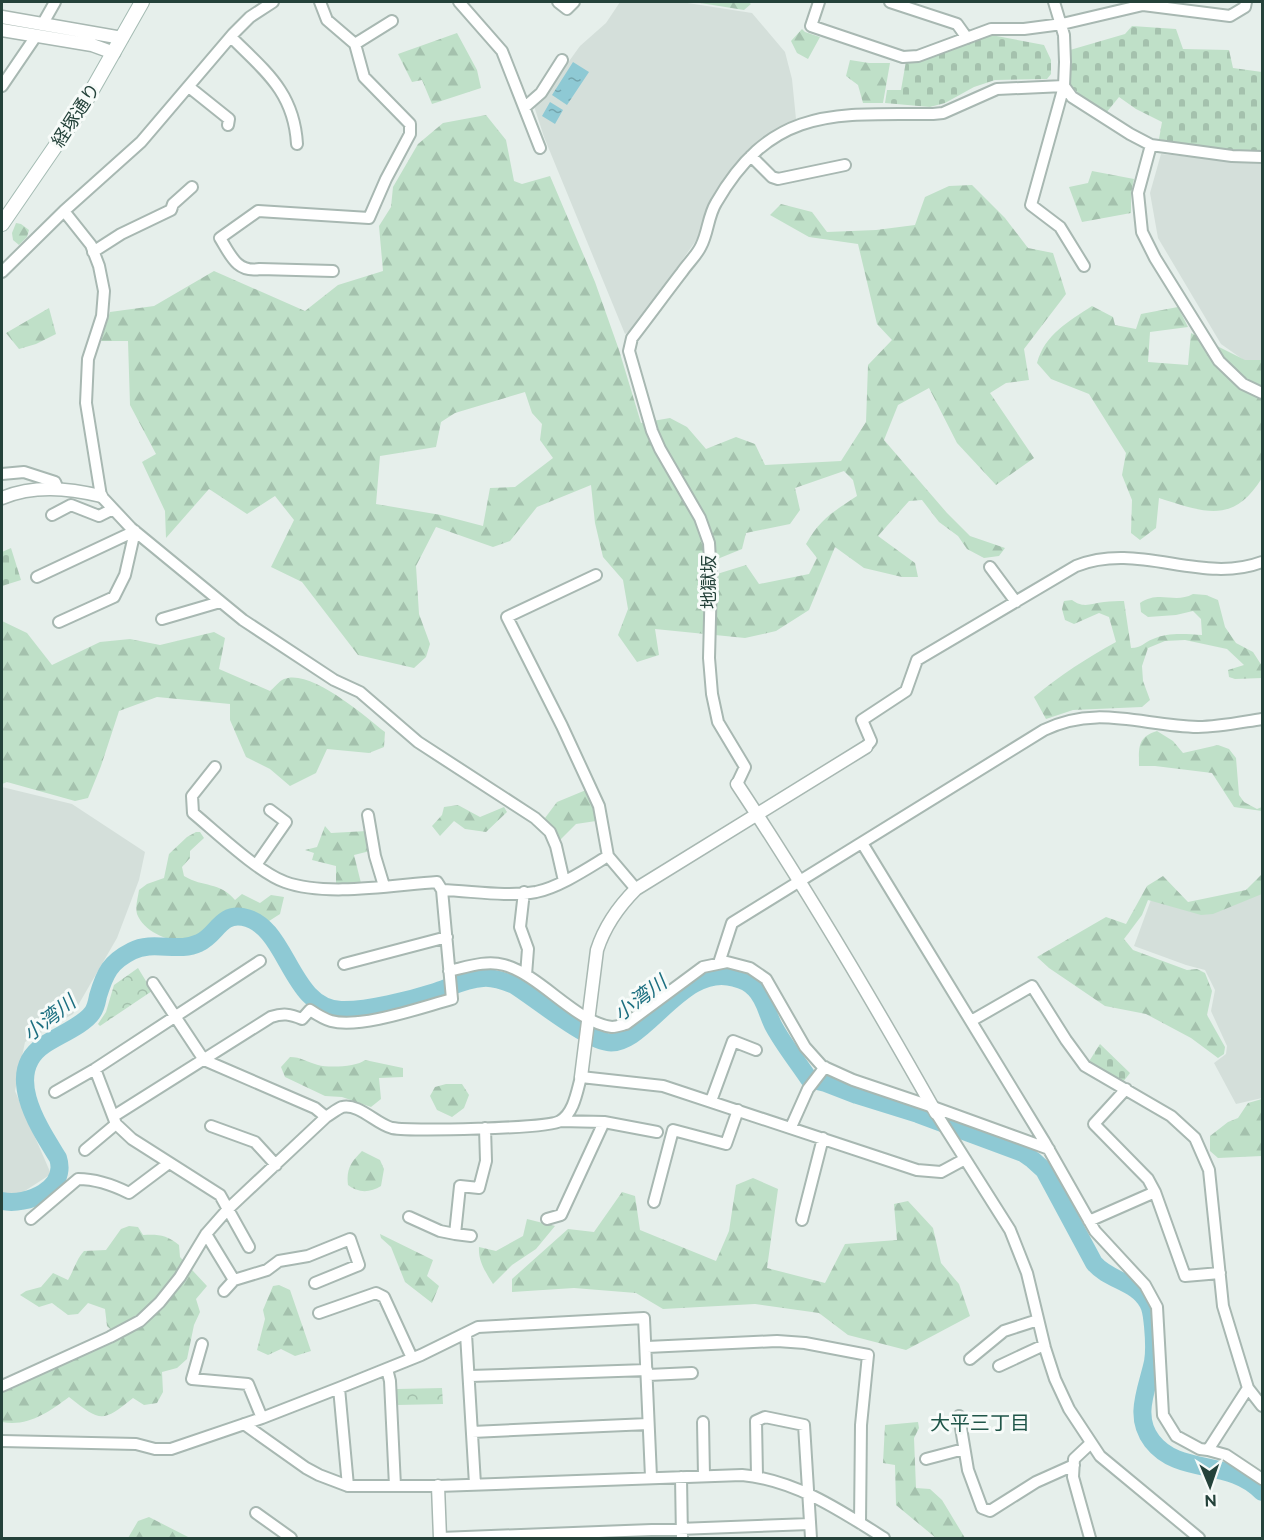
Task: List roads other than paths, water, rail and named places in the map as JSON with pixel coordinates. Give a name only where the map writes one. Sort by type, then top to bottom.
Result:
[{"type":"main road","name":"経塚通り","points":[[2,224],[78,114],[142,2]]},
{"type":"street","points":[[2,86],[39,31],[55,2]]},
{"type":"street","points":[[2,272],[64,211],[141,142],[231,37],[250,17],[273,2]]},
{"type":"street","points":[[320,2],[327,20],[355,44],[364,77],[410,124],[410,134],[386,179],[369,218],[258,211],[220,238],[237,264],[250,270],[333,272]]},
{"type":"street","points":[[459,2],[502,51],[540,148]]},
{"type":"street","points":[[558,2],[567,9],[574,2]]},
{"type":"street","points":[[819,2],[812,26],[903,57],[918,56],[991,29],[1023,29],[1062,24],[1143,5],[1230,16],[1246,4],[1258,2]]},
{"type":"street","points":[[890,2],[957,24],[967,38]]},
{"type":"street","points":[[1054,2],[1062,24],[1065,48],[1064,86],[1031,205],[1060,227],[1083,266]]},
{"type":"street","points":[[2,17],[39,31],[114,53]]},
{"type":"street","points":[[355,44],[392,21]]},
{"type":"street","points":[[2,30],[122,38]]},
{"type":"street","points":[[231,37],[285,95],[296,126],[297,144]]},
{"type":"street","points":[[525,106],[541,93],[562,60]]},
{"type":"street","points":[[1064,86],[1072,98],[1151,145],[1232,156],[1263,157]]},
{"type":"street","points":[[845,165],[778,179],[772,177],[751,156],[774,135],[823,118],[865,114],[943,113],[997,89],[1064,86]]},
{"type":"street","points":[[189,87],[229,119],[228,125]]},
{"type":"street","points":[[1151,145],[1138,193],[1142,232],[1155,258],[1219,361],[1243,384],[1263,393]]},
{"type":"street","name":"地獄坂","points":[[738,784],[745,767],[718,722],[712,694],[709,658],[711,579],[709,543],[700,518],[660,449],[629,351],[632,338],[701,246],[714,205],[751,156]]},
{"type":"street","points":[[93,252],[121,234],[171,210],[172,204],[192,187]]},
{"type":"street","points":[[64,211],[91,246],[99,267],[104,291],[102,316],[88,359],[86,403],[101,496],[135,531],[243,620],[334,680],[360,692],[418,742],[535,818],[550,832],[556,846],[564,881]]},
{"type":"street","points":[[2,474],[24,472],[55,482],[58,489]]},
{"type":"street","points":[[2,498],[33,490],[58,489],[101,496]]},
{"type":"street","points":[[52,515],[71,506],[99,516],[113,509]]},
{"type":"street","points":[[37,577],[135,531]]},
{"type":"street","points":[[59,622],[114,597],[125,575],[135,531]]},
{"type":"street","points":[[560,1122],[570,1110],[581,1077],[597,950],[611,918],[636,889],[866,747],[871,741],[862,720],[906,691],[917,660],[1077,566],[1090,561],[1126,556],[1230,570],[1263,562]]},
{"type":"street","points":[[990,567],[1016,602]]},
{"type":"street","points":[[596,575],[507,617],[599,806],[608,856],[636,889]]},
{"type":"street","points":[[162,619],[220,602]]},
{"type":"street","points":[[719,963],[732,923],[1059,723],[1075,718],[1108,716],[1142,723],[1200,727],[1263,719]]},
{"type":"street","points":[[85,1150],[115,1120],[271,1017],[290,1014],[303,1019],[310,1010],[330,1021],[351,1023],[394,1015],[452,999],[442,890],[437,882],[330,888],[283,882],[256,864],[193,813],[192,795],[215,766]]},
{"type":"street","points":[[738,784],[906,1057],[934,1110],[1010,1230],[1027,1273],[1044,1345],[1055,1379],[1069,1409],[1100,1456],[1199,1539]]},
{"type":"street","points":[[256,864],[286,822],[270,810]]},
{"type":"street","points":[[368,815],[375,856],[384,886]]},
{"type":"street","points":[[862,843],[1049,1149],[1095,1231],[1145,1285],[1156,1307],[1164,1415],[1176,1436],[1200,1449],[1226,1455],[1263,1479]]},
{"type":"street","points":[[442,890],[538,892],[564,881],[608,856]]},
{"type":"street","points":[[524,892],[520,927],[528,950],[526,975]]},
{"type":"street","points":[[344,964],[447,937]]},
{"type":"street","points":[[55,1092],[260,961]]},
{"type":"street","points":[[449,973],[480,964],[503,964],[526,975],[588,1019],[613,1027],[626,1024],[703,967],[727,962],[750,968],[766,979],[805,1047],[825,1067],[852,1080],[1049,1149]]},
{"type":"street","points":[[153,983],[204,1060],[315,1108],[326,1117]]},
{"type":"street","points":[[971,1021],[1032,986],[1066,1040],[1085,1065],[1172,1116],[1195,1138],[1209,1170],[1223,1306],[1248,1388],[1263,1406]]},
{"type":"street","points":[[711,1101],[733,1041],[756,1050]]},
{"type":"street","points":[[792,1127],[808,1089],[825,1067]]},
{"type":"street","points":[[94,1069],[115,1120],[132,1139],[220,1195],[249,1247]]},
{"type":"street","points":[[581,1077],[663,1086],[917,1170],[941,1172],[965,1159]]},
{"type":"street","points":[[1126,1089],[1094,1124],[1148,1179],[1155,1192],[1185,1276],[1220,1273]]},
{"type":"street","points":[[2,1386],[101,1342],[140,1321],[160,1302],[180,1277],[206,1234],[228,1209],[326,1117],[341,1107],[350,1107],[391,1128],[485,1128],[560,1122],[604,1122],[657,1132]]},
{"type":"street","points":[[654,1202],[673,1130],[726,1143],[738,1110]]},
{"type":"street","points":[[547,1219],[561,1215],[604,1122]]},
{"type":"street","points":[[211,1126],[255,1142],[276,1165]]},
{"type":"street","points":[[454,1234],[460,1186],[479,1188],[486,1161],[485,1128]]},
{"type":"street","points":[[802,1220],[823,1138]]},
{"type":"street","points":[[31,1219],[78,1179],[90,1179],[113,1185],[129,1193],[169,1163]]},
{"type":"street","points":[[1089,1221],[1155,1192]]},
{"type":"street","points":[[409,1217],[440,1231],[471,1236]]},
{"type":"street","points":[[206,1234],[234,1280]]},
{"type":"street","points":[[224,1291],[234,1280],[267,1270],[279,1261],[308,1256],[350,1239],[359,1265],[315,1283]]},
{"type":"street","points":[[319,1313],[376,1293],[384,1297],[412,1358]]},
{"type":"street","points":[[2,1441],[135,1444],[155,1449],[171,1449],[262,1418],[339,1388],[478,1328],[645,1318],[651,1477]]},
{"type":"street","points":[[970,1359],[1004,1331],[1038,1320]]},
{"type":"street","points":[[466,1334],[475,1485]]},
{"type":"street","points":[[646,1347],[777,1341],[805,1343],[868,1355],[861,1425],[860,1523]]},
{"type":"street","points":[[202,1344],[192,1379],[248,1384],[262,1418]]},
{"type":"street","points":[[999,1366],[1044,1345]]},
{"type":"street","points":[[387,1369],[390,1381],[395,1486]]},
{"type":"street","points":[[470,1376],[648,1372],[692,1374]]},
{"type":"street","points":[[339,1388],[348,1486]]},
{"type":"street","points":[[1208,1450],[1248,1388]]},
{"type":"street","points":[[959,1416],[968,1470],[982,1508],[990,1511],[1036,1482],[1074,1465]]},
{"type":"street","points":[[757,1476],[756,1421],[765,1417],[804,1425],[811,1539]]},
{"type":"street","points":[[703,1422],[704,1476]]},
{"type":"street","points":[[244,1424],[312,1472],[348,1486],[438,1486],[651,1477],[757,1476],[809,1494],[884,1539]]},
{"type":"street","points":[[472,1432],[648,1424]]},
{"type":"street","points":[[1090,1539],[1073,1477],[1074,1459],[1091,1443]]},
{"type":"street","points":[[926,1459],[964,1449]]},
{"type":"street","points":[[681,1477],[682,1534]]},
{"type":"street","points":[[438,1486],[440,1538],[682,1534],[810,1524]]},
{"type":"street","points":[[256,1513],[291,1539]]},
{"type":"water","points":[[573,62],[589,72],[567,105],[552,95]]},
{"type":"water","points":[[550,102],[563,110],[555,124],[542,116]]},
{"type":"waterway","name":"小湾川","points":[[2,1201],[23,1201],[43,1193],[51,1187],[57,1178],[59,1169],[58,1158],[42,1132],[28,1101],[25,1085],[26,1070],[32,1057],[44,1045],[88,1017],[94,1009],[106,975],[118,959],[140,948],[191,946],[205,939],[229,918],[243,917],[258,923],[280,949],[310,996],[324,1006],[341,1010],[376,1007],[425,995],[470,980],[491,978],[514,985],[573,1026],[607,1042],[621,1041],[635,1033],[681,993],[698,982],[716,976],[735,978],[749,983],[758,993],[777,1032],[809,1079],[918,1114],[1023,1153],[1044,1170],[1094,1263],[1107,1274],[1137,1290],[1149,1306],[1152,1314],[1154,1353],[1142,1412],[1146,1432],[1152,1441],[1163,1452],[1176,1459],[1235,1475],[1249,1481],[1262,1492]]},
{"type":"district","name":"大平三丁目","points":[[980,1423]]}]
